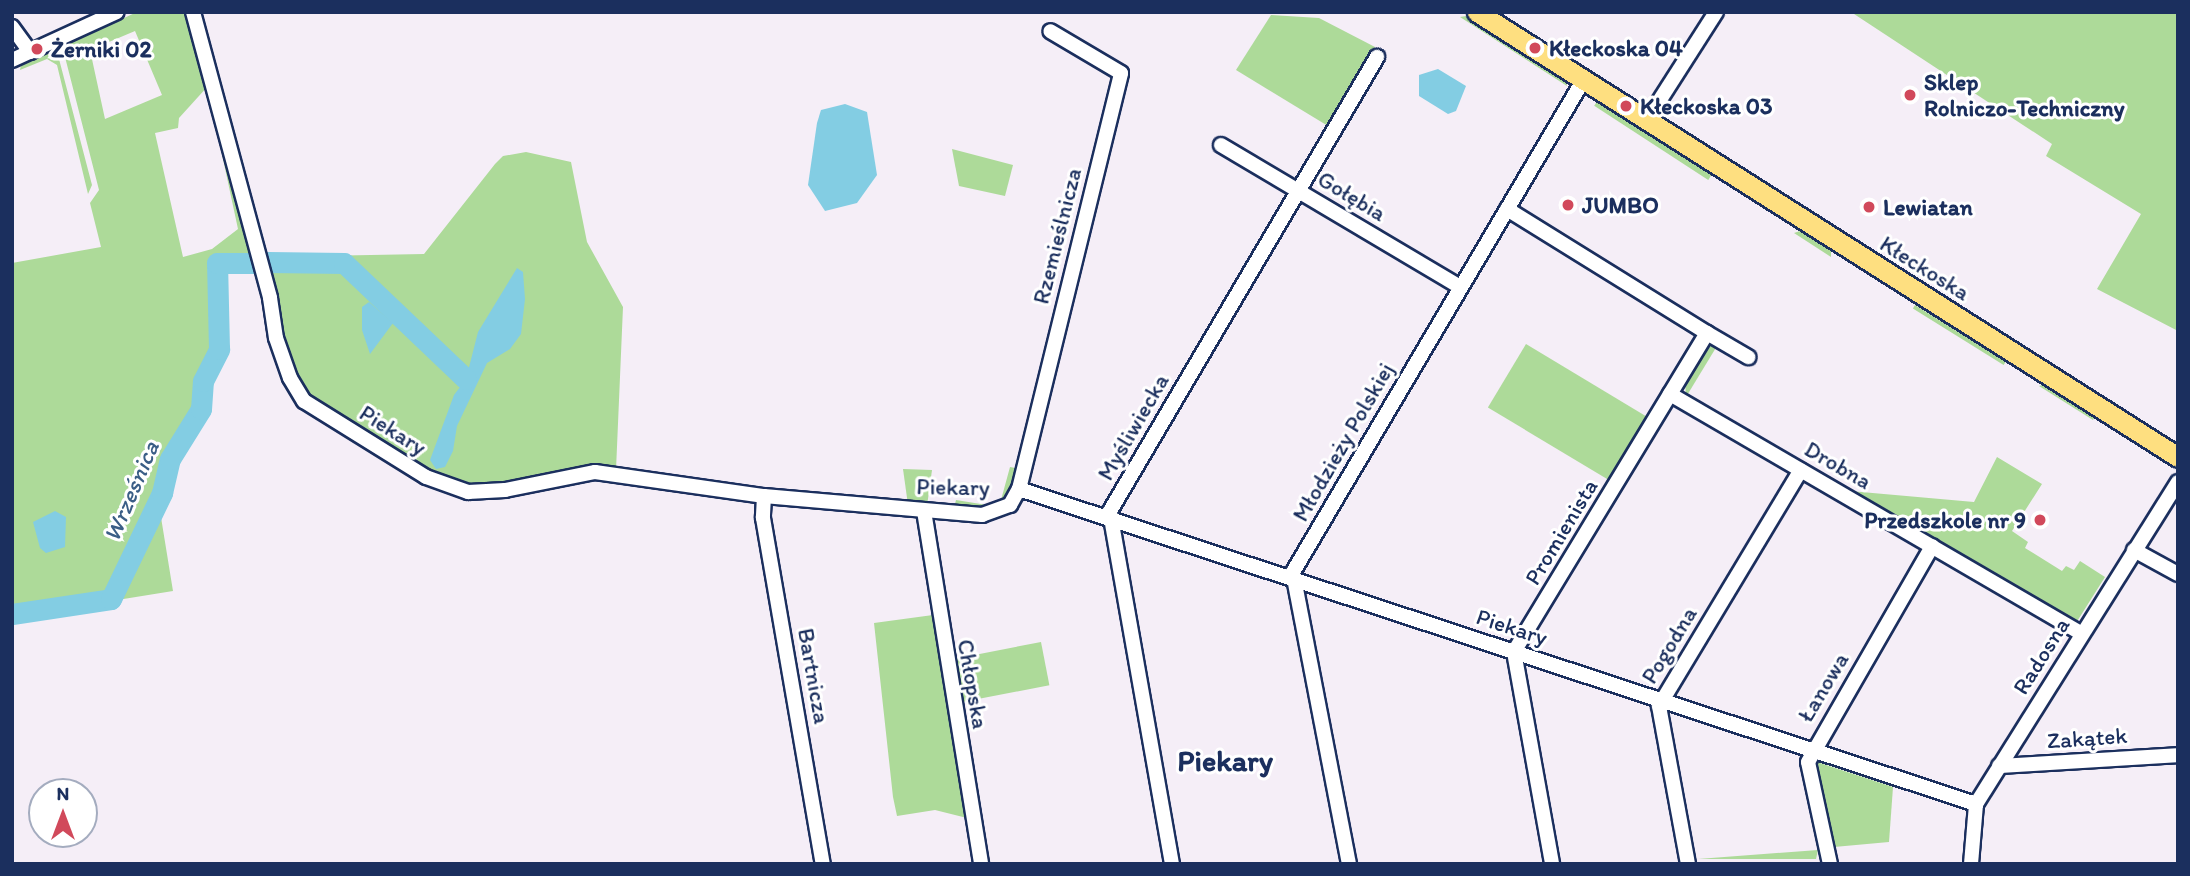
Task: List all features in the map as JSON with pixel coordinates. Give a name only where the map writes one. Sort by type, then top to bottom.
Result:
[{"type":"main road","name":"Kłeckoska","points":[[1477,12],[2178,457]]},
{"type":"street","points":[[12,60],[117,12]]},
{"type":"street","name":"Piekary","points":[[193,12],[270,298],[276,338],[290,378],[304,401],[426,477],[468,492],[505,490],[595,472],[764,496],[924,511],[998,513],[1010,505],[1019,489],[1976,804]]},
{"type":"street","points":[[1647,120],[1716,12]]},
{"type":"street","points":[[12,27],[30,52]]},
{"type":"street","name":"Rzemieślnicza","points":[[1019,489],[1121,73],[1050,31]]},
{"type":"street","name":"Myśliwiecka","points":[[1172,864],[1109,519],[1377,57]]},
{"type":"street","name":"Młodzieży Polskiej","points":[[1292,579],[1460,287],[1584,79]]},
{"type":"street","name":"Gołębia","points":[[1221,145],[1460,287]]},
{"type":"street","points":[[1507,209],[1748,357]]},
{"type":"street","points":[[1670,394],[1706,333]]},
{"type":"street","name":"Drobna","points":[[1670,394],[2081,633]]},
{"type":"street","name":"Promienista","points":[[1514,652],[1670,394]]},
{"type":"street","name":"Pogodna","points":[[1688,864],[1658,713],[1662,700],[1801,470]]},
{"type":"street","name":"Radosna","points":[[1971,864],[1976,804],[2178,482]]},
{"type":"street","name":"Bartnicza","points":[[764,496],[763,518],[823,864]]},
{"type":"street","name":"Chłopska","points":[[924,511],[981,864]]},
{"type":"street","name":"Łanowa","points":[[1830,864],[1808,762],[1932,546]]},
{"type":"street","points":[[2134,550],[2178,574]]},
{"type":"street","points":[[1292,579],[1349,864]]},
{"type":"street","points":[[1514,652],[1552,864]]},
{"type":"street","name":"Zakątek","points":[[1999,766],[2178,755]]},
{"type":"green space","points":[[137,12],[187,12],[208,86],[179,118],[178,128],[155,133],[183,257],[212,249],[238,229],[211,103],[258,265],[221,266],[221,350],[205,383],[204,409],[180,447],[178,442],[167,458],[152,506],[159,505],[173,591],[12,617],[12,263],[101,247],[90,203],[99,190],[65,57],[70,43]],"holes":[[[135,31],[162,95],[105,119],[90,50]]]},
{"type":"green space","points":[[1851,12],[2178,12],[2178,331],[2097,289],[2141,214],[2046,156],[2052,144]]},
{"type":"green space","points":[[1271,15],[1319,18],[1375,47],[1328,126],[1236,70]]},
{"type":"green space","points":[[1466,16],[1566,80],[1567,86],[1460,17]]},
{"type":"green space","points":[[47,53],[59,59],[92,185],[88,194],[57,65],[47,59],[20,70],[21,65]]},
{"type":"green space","points":[[1598,100],[1712,174],[1708,180],[1594,106]]},
{"type":"green space","points":[[952,149],[1013,165],[1005,196],[959,186]]},
{"type":"green space","points":[[526,152],[571,162],[587,242],[623,307],[616,470],[560,471],[487,488],[448,482],[303,394],[284,350],[264,257],[424,254],[503,156]]},
{"type":"green space","points":[[1803,230],[1831,249],[1831,257],[1794,233]]},
{"type":"green space","points":[[1915,305],[2006,362],[2004,365],[1913,308]]},
{"type":"green space","points":[[1526,344],[1648,417],[1610,481],[1488,407]]},
{"type":"green space","points":[[1712,344],[1717,346],[1686,397],[1685,381]]},
{"type":"green space","points":[[2045,384],[2095,416],[2093,420],[2039,386]]},
{"type":"green space","points":[[1997,457],[2042,484],[2012,531],[2028,542],[2025,548],[2062,571],[2066,566],[2074,570],[2080,561],[2105,577],[2076,623],[1850,491],[1974,502]]},
{"type":"green space","points":[[1010,467],[1020,469],[1016,486],[1001,504],[985,509],[954,508],[956,500],[993,506],[1001,500]]},
{"type":"green space","points":[[903,469],[932,470],[927,506],[908,505]]},
{"type":"green space","points":[[933,615],[967,818],[935,810],[897,816],[893,797],[874,623]]},
{"type":"green space","points":[[1041,642],[1049,685],[961,702],[953,659]]},
{"type":"green space","points":[[1817,762],[1893,787],[1889,842],[1834,847]]},
{"type":"green space","points":[[1818,850],[1816,859],[1698,859]]},
{"type":"water","points":[[1438,69],[1466,86],[1456,111],[1448,114],[1419,96],[1419,75]]},
{"type":"water","points":[[845,104],[867,112],[877,175],[857,203],[825,211],[808,185],[817,123],[821,110]]},
{"type":"water","points":[[517,268],[523,272],[525,299],[521,334],[510,349],[487,363],[457,426],[453,451],[445,467],[436,469],[430,460],[454,395],[466,379],[478,332]]},
{"type":"water","points":[[369,302],[393,323],[370,354],[362,330],[362,307]]},
{"type":"water","points":[[55,511],[66,517],[65,547],[46,553],[40,548],[33,522]]},
{"type":"waterway","name":"Wrześnica","points":[[268,262],[344,263],[466,379]]},
{"type":"waterway","name":"Wrześnica","points":[[12,614],[111,599],[162,493],[170,459],[201,409],[203,381],[219,349],[217,263],[256,263]]},
{"type":"place","name":"Kłeckoska 04","points":[[1535,48]]},
{"type":"place","name":"Żerniki 02","points":[[37,49]]},
{"type":"place","name":"Sklep Rolniczo-Techniczny","points":[[1910,95]]},
{"type":"place","name":"Kłeckoska 03","points":[[1626,106]]},
{"type":"place","name":"JUMBO","points":[[1568,205]]},
{"type":"place","name":"Lewiatan","points":[[1869,207]]},
{"type":"place","name":"Przedszkole nr 9","points":[[2040,520]]},
{"type":"district","name":"Piekary","points":[[1225,761]]}]
